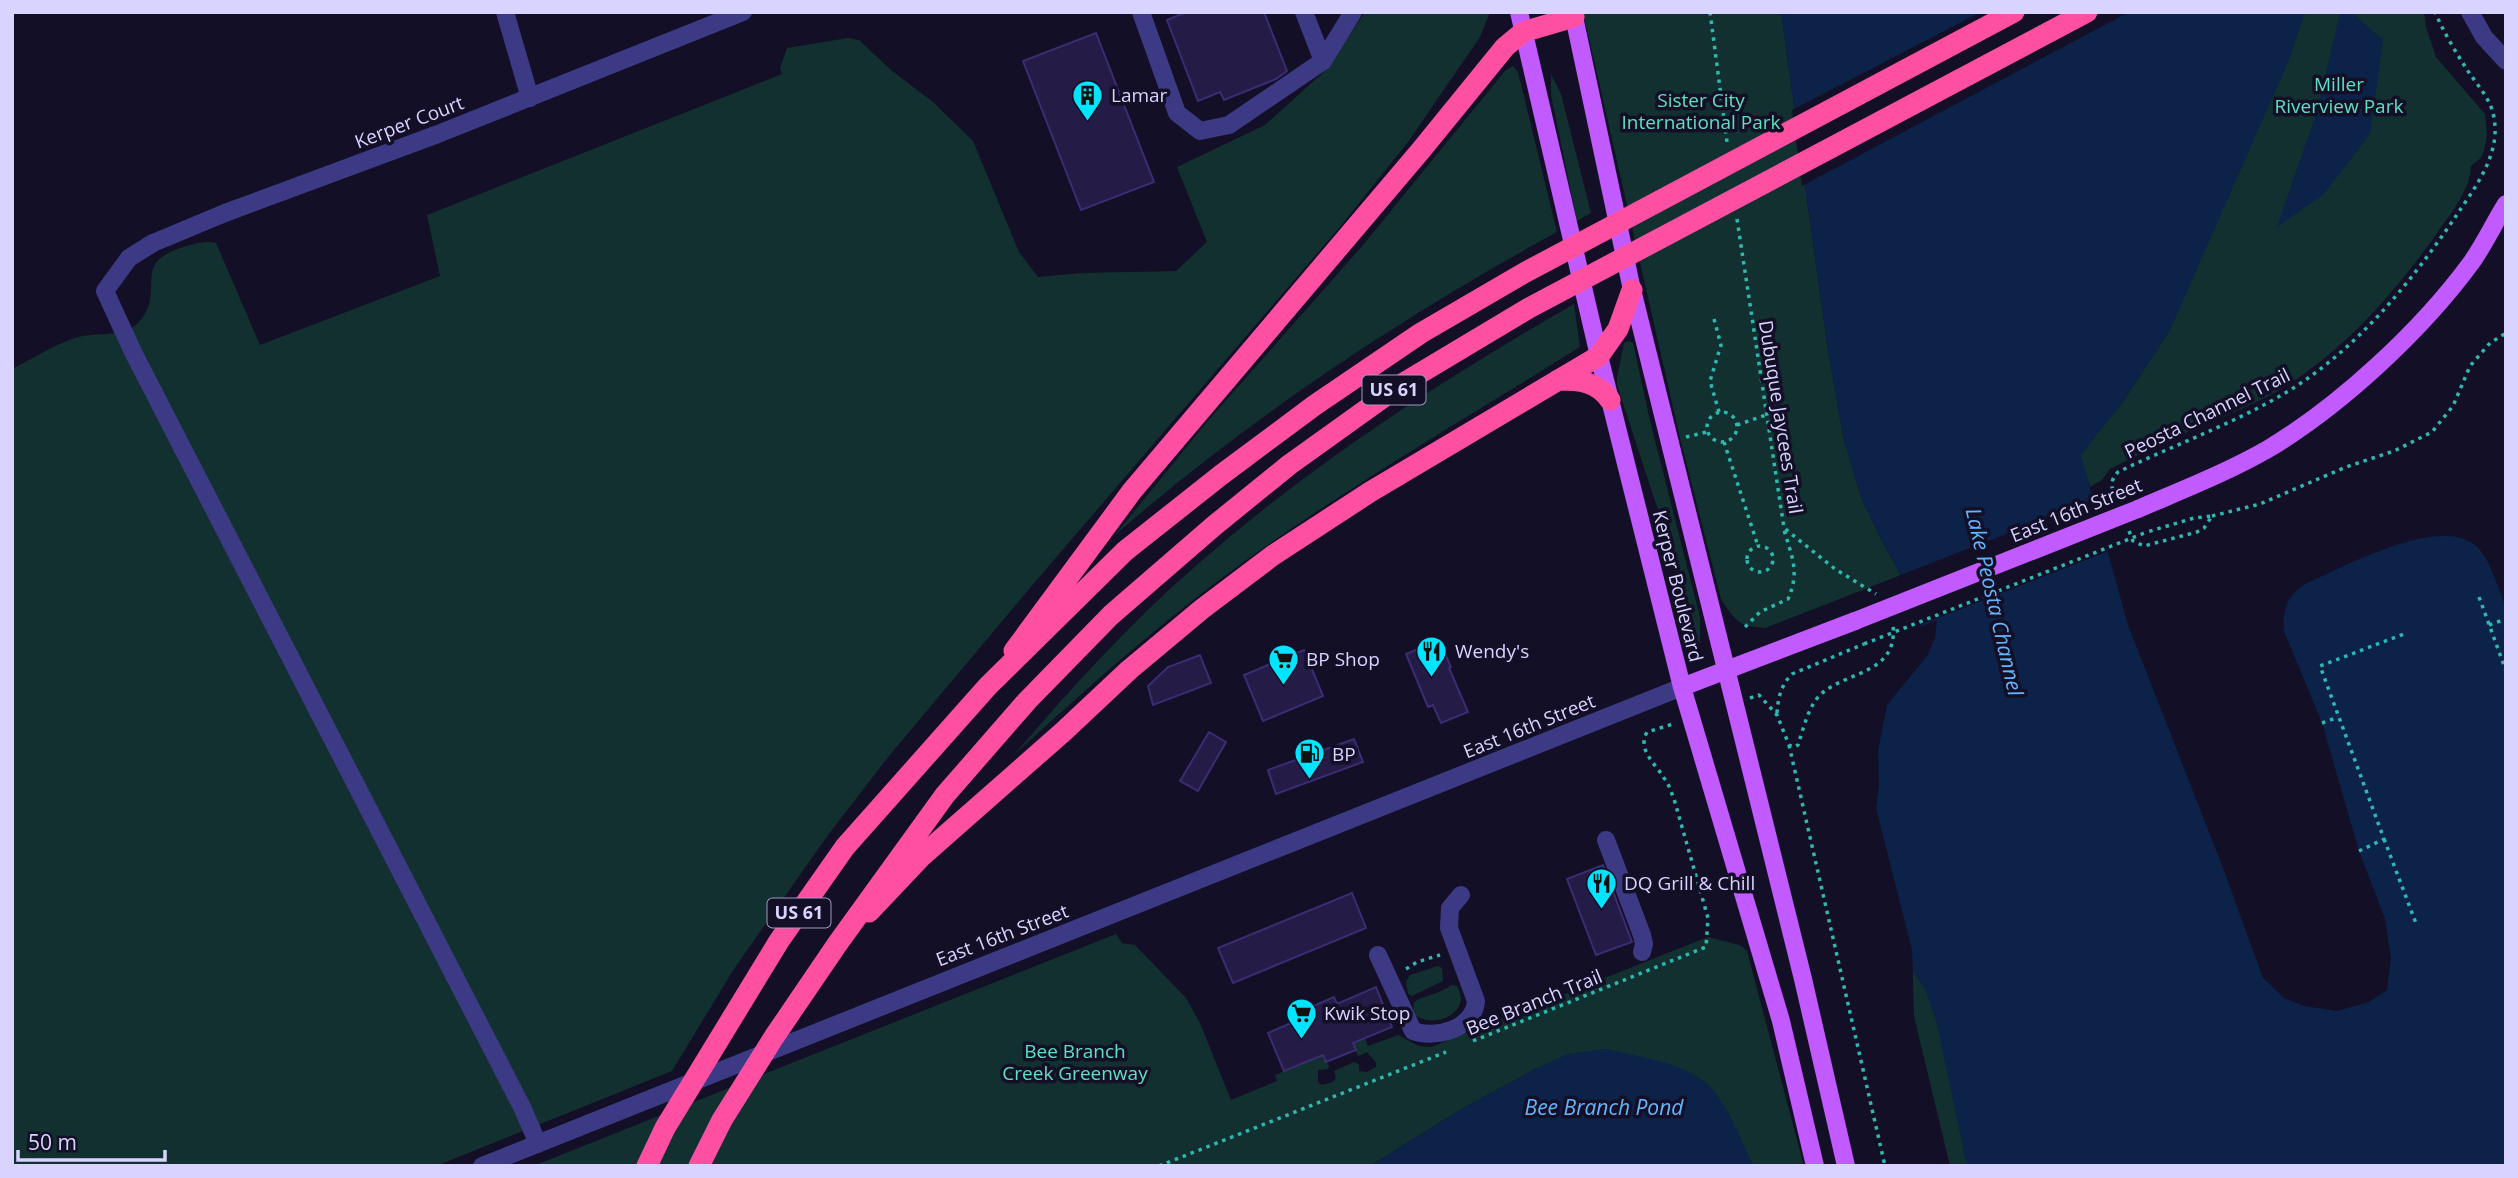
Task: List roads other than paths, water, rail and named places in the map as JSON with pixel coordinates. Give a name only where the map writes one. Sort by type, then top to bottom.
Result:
[{"type":"highway","name":"US 61","points":[[647,1166],[665,1128],[779,941],[845,847],[988,686],[1125,551],[1315,405],[1421,333],[1524,273],[2014,12]]},
{"type":"highway","name":"US 61","points":[[699,1166],[722,1120],[755,1068],[838,943],[945,795],[1027,701],[1111,615],[1289,465],[1402,384],[1529,308],[2087,12]]},
{"type":"highway","points":[[988,686],[1132,491],[1422,149],[1521,22],[1573,15]]},
{"type":"highway","points":[[838,943],[922,856],[1129,670],[1202,609],[1283,549],[1370,492],[1599,356],[1618,329],[1632,290]]},
{"type":"highway","points":[[1558,380],[1587,382],[1599,388],[1610,400]]},
{"type":"main road","name":"Kerper Boulevard","points":[[1573,15],[1632,290],[1803,979],[1846,1166]]},
{"type":"main road","name":"Kerper Boulevard","points":[[1521,22],[1599,356],[1682,687],[1781,1021],[1815,1166]]},
{"type":"main road","name":"East 16th Street","points":[[1682,687],[2137,509],[2211,478],[2268,448],[2333,405],[2417,327],[2471,263],[2506,204]]},
{"type":"street","points":[[505,12],[530,98]]},
{"type":"street","points":[[1142,12],[1177,113],[1200,131],[1229,125],[1323,61],[1353,12]]},
{"type":"street","points":[[1304,12],[1323,61]]},
{"type":"street","points":[[2470,12],[2484,37],[2506,61]]},
{"type":"street","name":"Kerper Court","points":[[538,1144],[523,1109],[132,352],[105,291],[129,258],[153,243],[530,98],[733,14]]},
{"type":"street","name":"East 16th Street","points":[[482,1166],[1682,687]]},
{"type":"street","points":[[1606,840],[1642,935],[1642,951]]},
{"type":"street","points":[[1378,955],[1413,1031],[1435,1034],[1469,1021],[1475,1011],[1476,1001],[1449,928],[1448,916],[1450,908],[1461,895]]},
{"type":"water","name":"Lake Peosta Channel","points":[[1781,12],[2305,12],[2289,60],[2170,330],[2122,403],[2081,455],[2128,625],[2263,978],[2284,998],[2304,1006],[2337,1011],[2369,1002],[2387,990],[2391,958],[2385,919],[2359,851],[2322,723],[2284,631],[2287,604],[2305,584],[2390,547],[2415,540],[2439,536],[2460,538],[2481,551],[2494,575],[2506,608],[2506,1166],[1967,1166],[1936,1020],[1925,989],[1906,962],[1882,884],[1864,723],[1915,649],[1921,627],[1901,575],[1861,497],[1843,436],[1827,344]]},
{"type":"water","points":[[2340,12],[2351,12],[2383,40],[2370,134],[2324,194],[2277,227],[2318,108]]},
{"type":"water","name":"Bee Branch Pond","points":[[1606,1049],[1670,1064],[1704,1081],[1726,1109],[1753,1166],[1370,1166],[1460,1110],[1537,1068],[1568,1054]]},
{"type":"place","name":"Lamar","points":[[1088,122]]},
{"type":"place","name":"Wendy's","points":[[1432,678]]},
{"type":"place","name":"BP Shop","points":[[1283,686]]},
{"type":"place","name":"BP","points":[[1309,781]]},
{"type":"place","name":"DQ Grill & Chill","points":[[1601,910]]},
{"type":"place","name":"Kwik Stop","points":[[1301,1040]]},
{"type":"park label","name":"Miller Riverview Park","points":[[2339,95]]},
{"type":"park label","name":"Sister City International Park","points":[[1701,111]]},
{"type":"park label","name":"Bee Branch Creek Greenway","points":[[1075,1062]]}]
